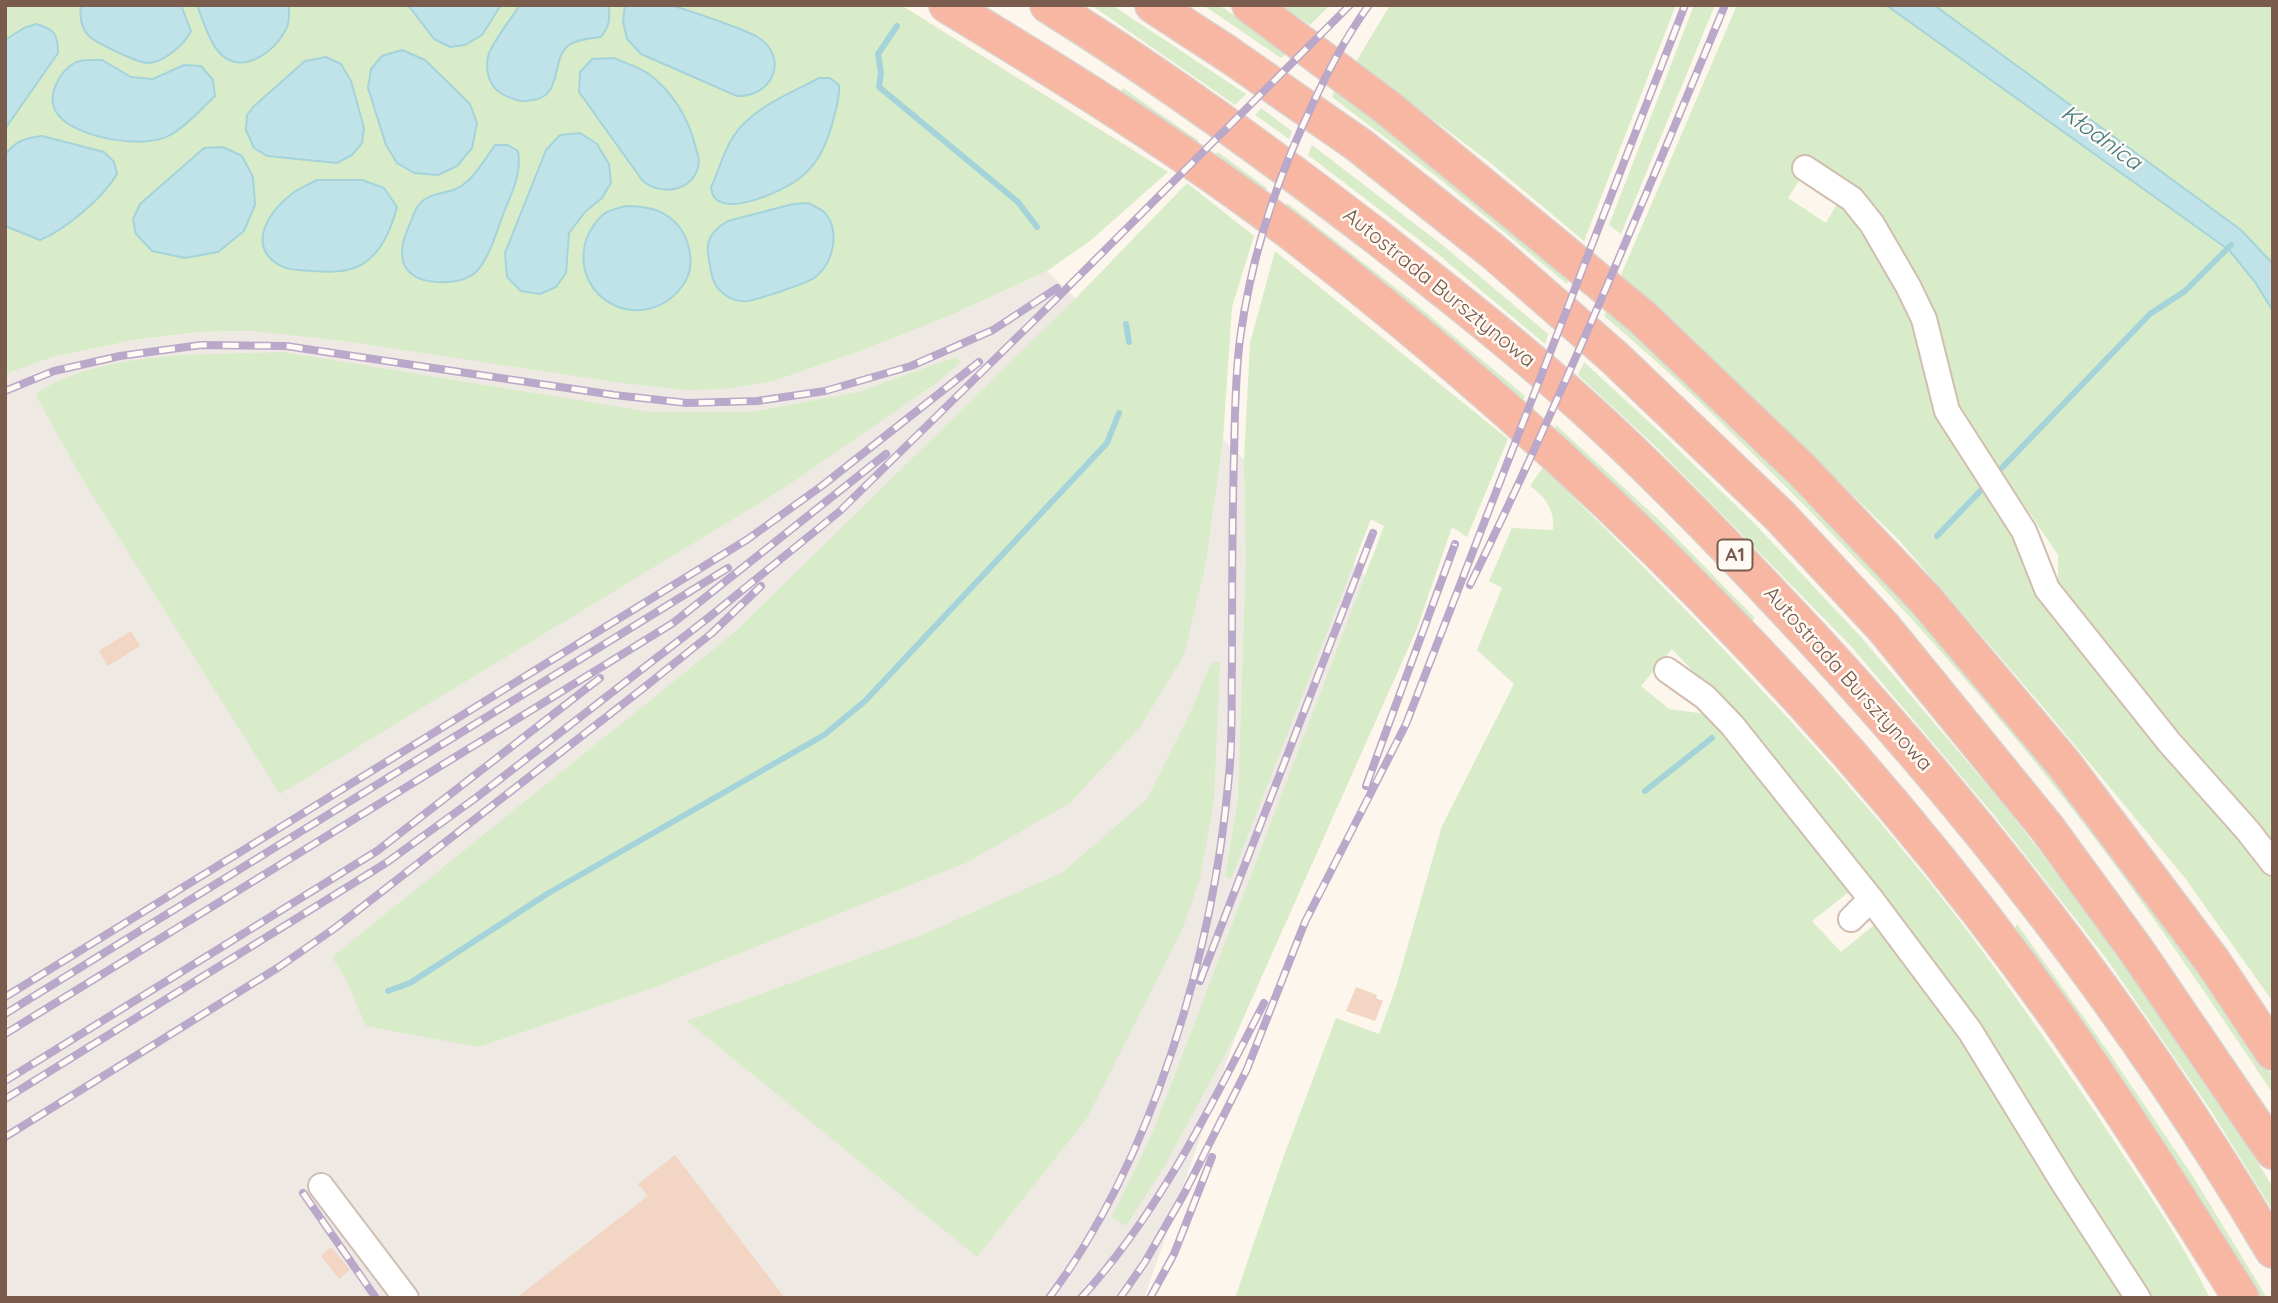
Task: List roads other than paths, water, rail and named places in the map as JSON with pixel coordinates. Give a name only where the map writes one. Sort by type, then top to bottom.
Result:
[{"type":"highway","points":[[947,5],[1049,66],[1162,141],[1292,233],[1426,339],[1547,447],[1677,570],[1835,739],[1967,897],[2058,1018],[2160,1169],[2234,1290]]},
{"type":"highway","name":"Autostrada Bursztynowa","points":[[1048,5],[1197,103],[1457,300],[1582,405],[1717,537],[1840,666],[1924,762],[2036,901],[2187,1113],[2273,1250]]},
{"type":"highway","points":[[1153,5],[1359,145],[1495,253],[1615,358],[1780,516],[1884,628],[2047,828],[2136,950],[2273,1151]]},
{"type":"highway","points":[[1250,5],[1388,108],[1642,317],[1802,470],[1925,599],[2064,764],[2213,962],[2273,1052]]},
{"type":"lane","points":[[1805,168],[1852,199],[1872,224],[1908,285],[1924,319],[1947,411],[2024,531],[2047,589],[2169,742],[2273,863]]},
{"type":"lane","points":[[1667,670],[1704,697],[1732,725],[1871,900],[1970,1031],[2138,1298]]},
{"type":"lane","points":[[1851,919],[1871,900]]},
{"type":"lane","points":[[321,1186],[406,1298]]},
{"type":"water","points":[[81,5],[181,5],[191,31],[167,56],[155,62],[144,62],[118,53],[89,36],[81,21]]},
{"type":"water","points":[[197,5],[289,5],[289,22],[282,36],[266,53],[247,62],[237,62],[227,59],[214,46]]},
{"type":"water","points":[[408,5],[501,5],[482,35],[465,45],[450,47],[434,39]]},
{"type":"water","points":[[520,5],[608,5],[609,14],[608,26],[601,37],[576,41],[563,51],[549,91],[543,97],[525,101],[509,97],[496,89],[489,79],[487,67],[493,45]]},
{"type":"water","points":[[625,5],[669,5],[756,36],[773,54],[773,74],[760,90],[750,95],[737,96],[641,54],[627,39],[623,22]]},
{"type":"water","name":"Kłodnica","points":[[1886,5],[1934,5],[2241,230],[2273,264],[2273,311],[2255,282],[2229,250]]},
{"type":"water","points":[[36,24],[54,34],[58,53],[5,129],[5,40]]},
{"type":"water","points":[[402,50],[425,60],[470,104],[477,123],[472,148],[457,166],[438,175],[414,173],[397,163],[386,145],[368,88],[371,69],[382,56]]},
{"type":"water","points":[[326,57],[341,64],[351,81],[364,128],[362,143],[352,155],[337,163],[267,156],[254,148],[246,130],[247,115],[253,107],[305,61]]},
{"type":"water","points":[[614,58],[649,74],[672,97],[683,115],[699,161],[697,171],[685,185],[667,190],[658,189],[642,180],[579,92],[580,72],[592,59]]},
{"type":"water","points":[[102,60],[131,77],[153,79],[184,65],[201,66],[213,80],[215,96],[182,127],[159,139],[129,141],[96,136],[68,124],[59,116],[53,102],[53,94],[59,79],[69,66],[79,61]]},
{"type":"water","points":[[819,78],[830,78],[839,85],[839,93],[823,150],[808,171],[780,190],[751,201],[724,203],[715,198],[711,187],[726,149],[741,127],[760,110]]},
{"type":"water","points":[[580,133],[597,144],[609,164],[611,183],[602,198],[585,212],[569,233],[566,273],[556,287],[540,294],[521,291],[507,277],[505,253],[546,150],[560,135]]},
{"type":"water","points":[[42,136],[104,152],[114,162],[117,174],[103,193],[83,212],[61,229],[40,240],[5,226],[5,155],[21,141]]},
{"type":"water","points":[[495,145],[508,145],[518,151],[519,167],[493,243],[482,265],[471,276],[456,281],[434,282],[413,275],[403,261],[402,251],[417,208],[431,196],[456,189],[468,181]]},
{"type":"water","points":[[223,147],[242,156],[253,177],[255,205],[244,231],[218,252],[185,258],[152,251],[136,234],[133,219],[140,204],[204,148]]},
{"type":"water","points":[[317,180],[362,180],[384,188],[397,207],[389,232],[380,247],[361,265],[325,272],[292,270],[270,258],[264,249],[264,229],[276,209],[293,193]]},
{"type":"water","points":[[809,203],[823,211],[829,219],[834,237],[830,256],[821,272],[801,284],[748,301],[731,298],[719,290],[713,278],[708,253],[711,237],[718,228],[728,221],[793,204]]},
{"type":"water","points":[[625,206],[651,209],[666,215],[680,229],[689,247],[690,267],[683,285],[668,301],[650,309],[632,310],[614,305],[599,295],[589,280],[584,262],[586,240],[599,218]]},
{"type":"waterway","points":[[897,26],[878,54],[881,73],[879,87],[1018,202],[1037,227]]},
{"type":"waterway","points":[[1994,476],[2150,314],[2185,291],[2231,245]]},
{"type":"waterway","points":[[1126,324],[1129,342]]},
{"type":"waterway","points":[[388,991],[410,983],[547,894],[824,735],[865,701],[1107,443],[1119,413]]},
{"type":"waterway","points":[[1937,536],[1987,484]]},
{"type":"waterway","points":[[1645,791],[1712,738]]},
{"type":"railway","points":[[5,1099],[386,863],[477,797],[708,618],[840,511],[1350,5]]},
{"type":"railway","points":[[1049,1298],[1086,1242],[1119,1182],[1148,1117],[1173,1049],[1193,980],[1221,841],[1230,761],[1235,411],[1238,354],[1244,311],[1272,203],[1292,151],[1333,63],[1369,5]]},
{"type":"railway","points":[[1120,1298],[1145,1262],[1184,1194],[1247,1069],[1305,922],[1406,724],[1685,5]]},
{"type":"railway","points":[[1470,585],[1570,370],[1725,5]]},
{"type":"railway","points":[[5,391],[54,371],[120,356],[201,345],[286,346],[614,395],[687,403],[757,401],[825,391],[911,366],[993,330],[1057,288]]},
{"type":"railway","points":[[5,997],[748,539],[823,485],[979,362]]},
{"type":"railway","points":[[5,1034],[673,623],[886,454]]},
{"type":"railway","points":[[1200,981],[1373,533]]},
{"type":"railway","points":[[1366,786],[1455,544]]},
{"type":"railway","points":[[5,1014],[728,568]]},
{"type":"railway","points":[[5,1137],[279,967],[335,928],[646,686],[712,633],[761,586]]},
{"type":"railway","points":[[5,1081],[377,851],[600,678]]},
{"type":"railway","points":[[1081,1298],[1109,1265],[1160,1194],[1204,1119],[1264,1003]]},
{"type":"railway","points":[[1150,1298],[1174,1254],[1212,1157]]},
{"type":"railway","points":[[303,1193],[376,1298]]}]
